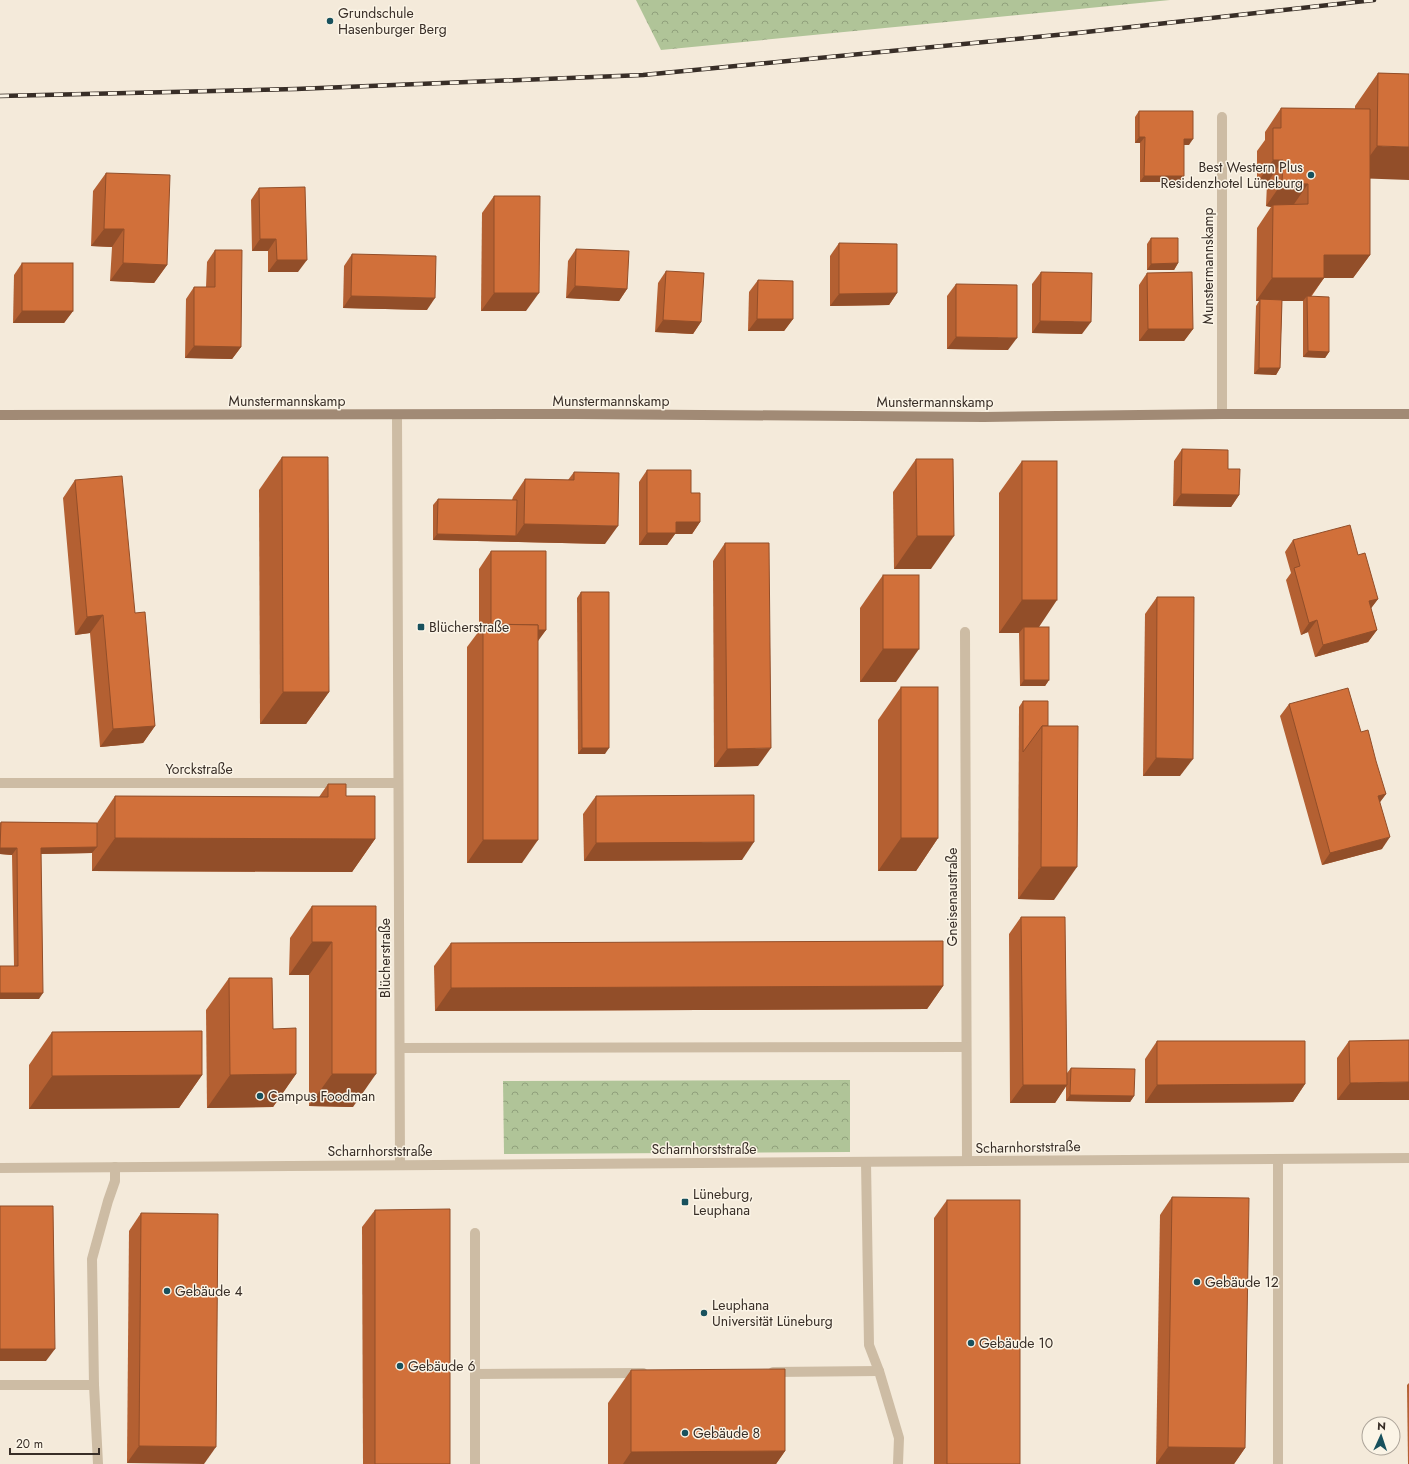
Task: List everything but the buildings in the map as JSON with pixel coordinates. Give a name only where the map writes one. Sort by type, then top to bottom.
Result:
[{"type":"street","name":"Munstermannskamp","points":[[1222,117],[1222,414]]},
{"type":"street","name":"Munstermannskamp","points":[[0,415],[584,414],[984,417],[1222,414],[1409,414]]},
{"type":"street","name":"Blücherstraße","points":[[397,415],[400,1165]]},
{"type":"street","name":"Gneisenaustraße","points":[[965,632],[967,1161]]},
{"type":"street","name":"Yorckstraße","points":[[0,783],[398,782]]},
{"type":"street","points":[[400,1048],[966,1047]]},
{"type":"street","name":"Scharnhorststraße","points":[[0,1168],[1409,1158]]},
{"type":"street","points":[[1278,1159],[1278,1464]]},
{"type":"street","points":[[866,1162],[869,1345],[879,1371],[899,1438],[898,1464]]},
{"type":"street","points":[[98,1464],[94,1385],[92,1259],[108,1200],[115,1181],[115,1167]]},
{"type":"street","points":[[475,1233],[475,1464]]},
{"type":"street","points":[[759,1372],[879,1371]]},
{"type":"street","points":[[475,1374],[656,1373]]},
{"type":"street","points":[[0,1385],[94,1385]]},
{"type":"green space","points":[[636,0],[1170,0],[661,50]]},
{"type":"green space","points":[[850,1080],[850,1152],[504,1154],[503,1081]]},
{"type":"railway","points":[[0,96],[296,89],[643,75],[1077,33],[1374,0]]},
{"type":"place","name":"Grundschule Hasenburger Berg","points":[[330,21]]},
{"type":"place","name":"Best Western Plus Residenzhotel Lüneburg","points":[[1311,175]]},
{"type":"place","name":"Blücherstraße","points":[[421,627]]},
{"type":"place","name":"Campus Foodman","points":[[260,1096]]},
{"type":"place","name":"Lüneburg, Leuphana","points":[[685,1202]]},
{"type":"place","name":"Gebäude 12","points":[[1197,1282]]},
{"type":"place","name":"Gebäude 4","points":[[167,1291]]},
{"type":"place","name":"Leuphana Universität Lüneburg","points":[[704,1313]]},
{"type":"place","name":"Gebäude 10","points":[[971,1343]]},
{"type":"place","name":"Gebäude 6","points":[[400,1366]]},
{"type":"place","name":"Gebäude 8","points":[[685,1433]]}]
